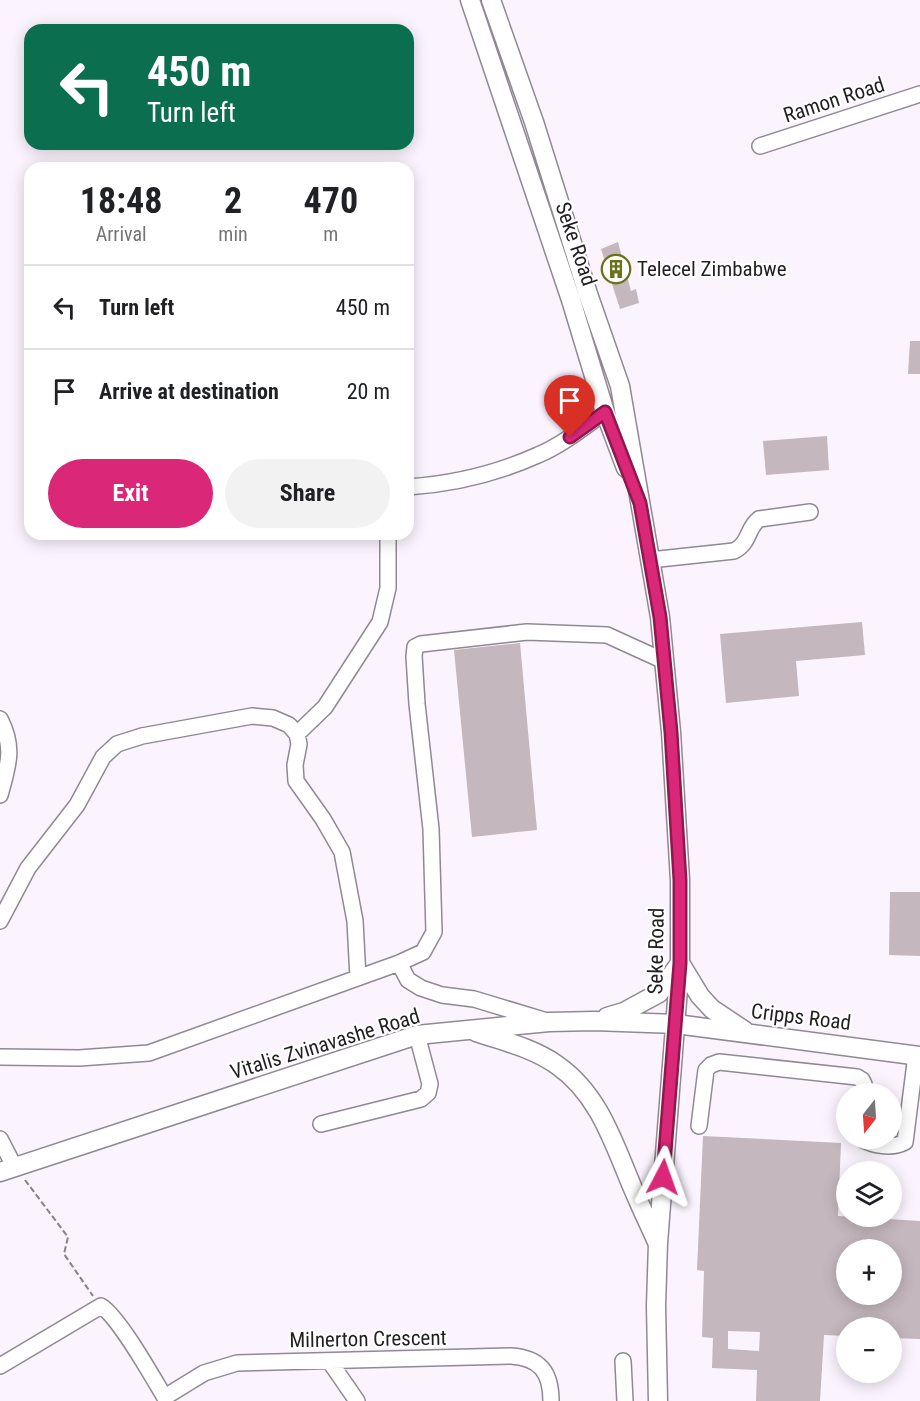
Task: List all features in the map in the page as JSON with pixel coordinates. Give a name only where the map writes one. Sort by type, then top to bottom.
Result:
[{"type":"main road","name":"Seke Road","points":[[470,0],[571,300],[605,412],[640,503]]},
{"type":"main road","name":"Seke Road","points":[[491,0],[534,122],[588,294],[620,386],[660,617],[671,732],[679,869],[680,963],[658,1243],[656,1306],[658,1401]]},
{"type":"main road","points":[[594,1021],[624,1012],[658,993],[680,963],[700,996],[712,1010],[749,1033]]},
{"type":"main road","name":"Vitalis Zvinavashe Road","points":[[8,1170],[417,1035],[549,1022],[676,1024]]},
{"type":"main road","name":"Cripps Road","points":[[676,1024],[918,1055]]},
{"type":"main road","points":[[466,1029],[528,1049],[557,1065],[578,1084],[597,1108],[614,1139],[637,1199],[658,1243]]},
{"type":"street","name":"Ramon Road","points":[[760,147],[920,94]]},
{"type":"street","points":[[414,486],[447,483],[514,465],[540,454],[605,412]]},
{"type":"street","points":[[650,560],[734,551],[745,543],[759,519],[810,512]]},
{"type":"street","points":[[297,734],[325,707],[380,622],[388,588],[388,540]]},
{"type":"street","points":[[0,1057],[79,1058],[149,1053],[399,963],[423,952],[434,932],[431,829],[417,704],[415,647],[422,644],[527,632],[607,635],[664,660]]},
{"type":"street","points":[[0,921],[28,868],[77,805],[103,757],[117,744],[142,736],[252,716],[273,718],[289,725],[297,734],[299,744],[295,765],[296,781],[323,819],[342,852],[355,921],[358,978]]},
{"type":"street","points":[[0,719],[8,735],[10,753],[0,795]]},
{"type":"street","points":[[399,963],[408,980],[421,988],[442,995],[474,999],[501,1006],[549,1022]]},
{"type":"street","points":[[321,1124],[421,1099],[428,1093],[430,1084],[417,1035]]},
{"type":"street","points":[[902,1143],[905,1142],[918,1055]]},
{"type":"street","points":[[699,1126],[706,1071],[711,1065],[719,1062],[857,1077],[864,1083]]},
{"type":"street","points":[[0,1139],[8,1170]]},
{"type":"street","points":[[0,1366],[99,1306],[111,1316],[166,1399]]},
{"type":"street","name":"Milnerton Crescent","points":[[166,1399],[204,1372],[237,1363],[526,1357],[537,1361],[544,1370],[550,1401]]},
{"type":"street","points":[[623,1361],[625,1401]]},
{"type":"street","points":[[330,1362],[357,1401]]},
{"type":"path","points":[[8,1170],[43,1202],[68,1237],[64,1254],[99,1306]]},
{"type":"building","name":"Telecel Zimbabwe","points":[[618,242],[631,291],[636,289],[639,303],[620,309],[601,249]]},
{"type":"building","points":[[910,341],[920,341],[920,374],[908,374]]},
{"type":"building","points":[[827,436],[829,470],[766,475],[763,441]]},
{"type":"building","points":[[862,622],[865,655],[796,661],[799,696],[726,703],[720,634]]},
{"type":"building","points":[[520,643],[537,830],[472,837],[454,650]]},
{"type":"building","points":[[890,892],[920,892],[920,956],[889,955]]},
{"type":"building","points":[[703,1136],[836,1143],[836,1149],[841,1149],[840,1161],[836,1161],[836,1227],[902,1227],[902,1220],[920,1221],[920,1339],[902,1338],[902,1317],[836,1317],[836,1336],[824,1335],[820,1401],[756,1401],[757,1370],[712,1368],[713,1338],[702,1337],[704,1271],[697,1270]],"holes":[[[728,1331],[760,1332],[759,1351],[728,1349]]]},
{"type":"place","name":"Telecel Zimbabwe","points":[[616,269]]},
{"type":"route","points":[[570,437],[605,412],[640,503],[660,617],[671,732],[680,880],[680,963],[663,1177]]}]
